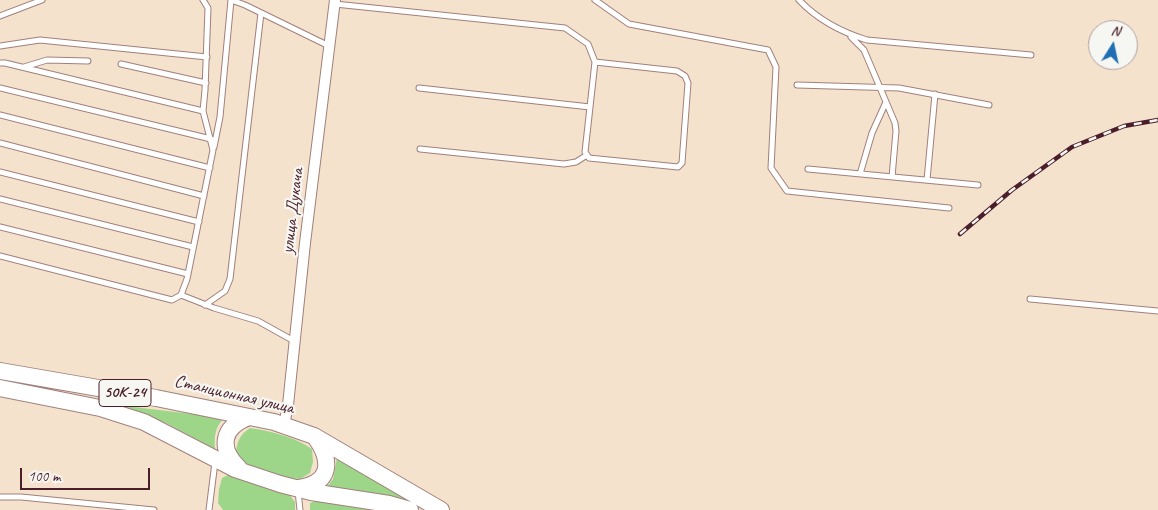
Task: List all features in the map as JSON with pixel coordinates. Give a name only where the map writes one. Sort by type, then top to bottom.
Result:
[{"type":"main road","name":"Станционная улица","points":[[0,371],[156,398],[284,425],[314,436],[441,510]]},
{"type":"main road","name":"50К-24","points":[[0,388],[100,408],[144,422],[242,471],[280,484],[389,504],[410,510]]},
{"type":"main road","points":[[242,471],[231,461],[225,444],[230,430],[237,422],[249,417]]},
{"type":"main road","points":[[297,488],[313,486],[320,481],[325,470],[327,458],[323,448],[314,436]]},
{"type":"street","name":"улица Дукача","points":[[284,425],[296,341],[335,2]]},
{"type":"lane","points":[[0,16],[42,0]]},
{"type":"lane","points":[[203,0],[208,8],[206,83],[203,111],[213,150]]},
{"type":"lane","points":[[0,256],[172,300],[182,295],[220,117],[230,0],[239,2],[330,46]]},
{"type":"lane","points":[[595,0],[629,24],[768,50],[776,67],[771,168],[787,191],[949,208]]},
{"type":"lane","points":[[799,0],[809,11],[832,26],[849,35],[867,40],[1031,55]]},
{"type":"lane","points":[[335,2],[565,28],[588,44],[596,62],[585,152],[589,158],[678,168],[682,163],[688,83],[685,76],[677,71],[596,62]]},
{"type":"lane","points":[[205,305],[225,292],[230,279],[261,13]]},
{"type":"lane","points":[[849,35],[864,50],[894,118],[896,131],[892,177]]},
{"type":"lane","points":[[0,46],[40,40],[207,57]]},
{"type":"lane","points":[[23,67],[47,60],[88,61]]},
{"type":"lane","points":[[0,63],[5,62],[203,111]]},
{"type":"lane","points":[[121,64],[206,83]]},
{"type":"lane","points":[[797,85],[899,88],[989,105]]},
{"type":"lane","points":[[0,88],[211,139]]},
{"type":"lane","points":[[419,88],[590,107]]},
{"type":"lane","points":[[927,180],[935,94]]},
{"type":"lane","points":[[860,174],[872,133],[886,102]]},
{"type":"lane","points":[[0,115],[210,168]]},
{"type":"lane","points":[[0,143],[204,196]]},
{"type":"lane","points":[[420,149],[564,164],[576,162],[587,155]]},
{"type":"lane","points":[[808,170],[978,185]]},
{"type":"lane","points":[[0,172],[199,222]]},
{"type":"lane","points":[[0,199],[193,247]]},
{"type":"lane","points":[[0,226],[188,274]]},
{"type":"lane","points":[[182,295],[205,305],[258,321],[296,341]]},
{"type":"lane","points":[[1030,299],[1158,311]]},
{"type":"lane","points":[[209,510],[216,459]]},
{"type":"lane","points":[[297,488],[300,510]]},
{"type":"lane","points":[[0,497],[21,497],[154,510]]},
{"type":"green space","points":[[118,405],[224,418],[216,432],[215,449],[166,423]]},
{"type":"green space","points":[[250,428],[282,435],[312,449],[313,462],[310,473],[300,479],[286,478],[245,464],[236,454],[236,450],[241,436]]},
{"type":"green space","points":[[337,458],[406,499],[327,487],[333,479]]},
{"type":"green space","points":[[230,474],[289,494],[295,502],[295,510],[223,510],[218,503],[219,489],[222,478]]},
{"type":"green space","points":[[316,501],[383,510],[310,510],[310,503]]},
{"type":"railway","points":[[960,234],[1012,190],[1072,147],[1124,126],[1158,120]]}]
